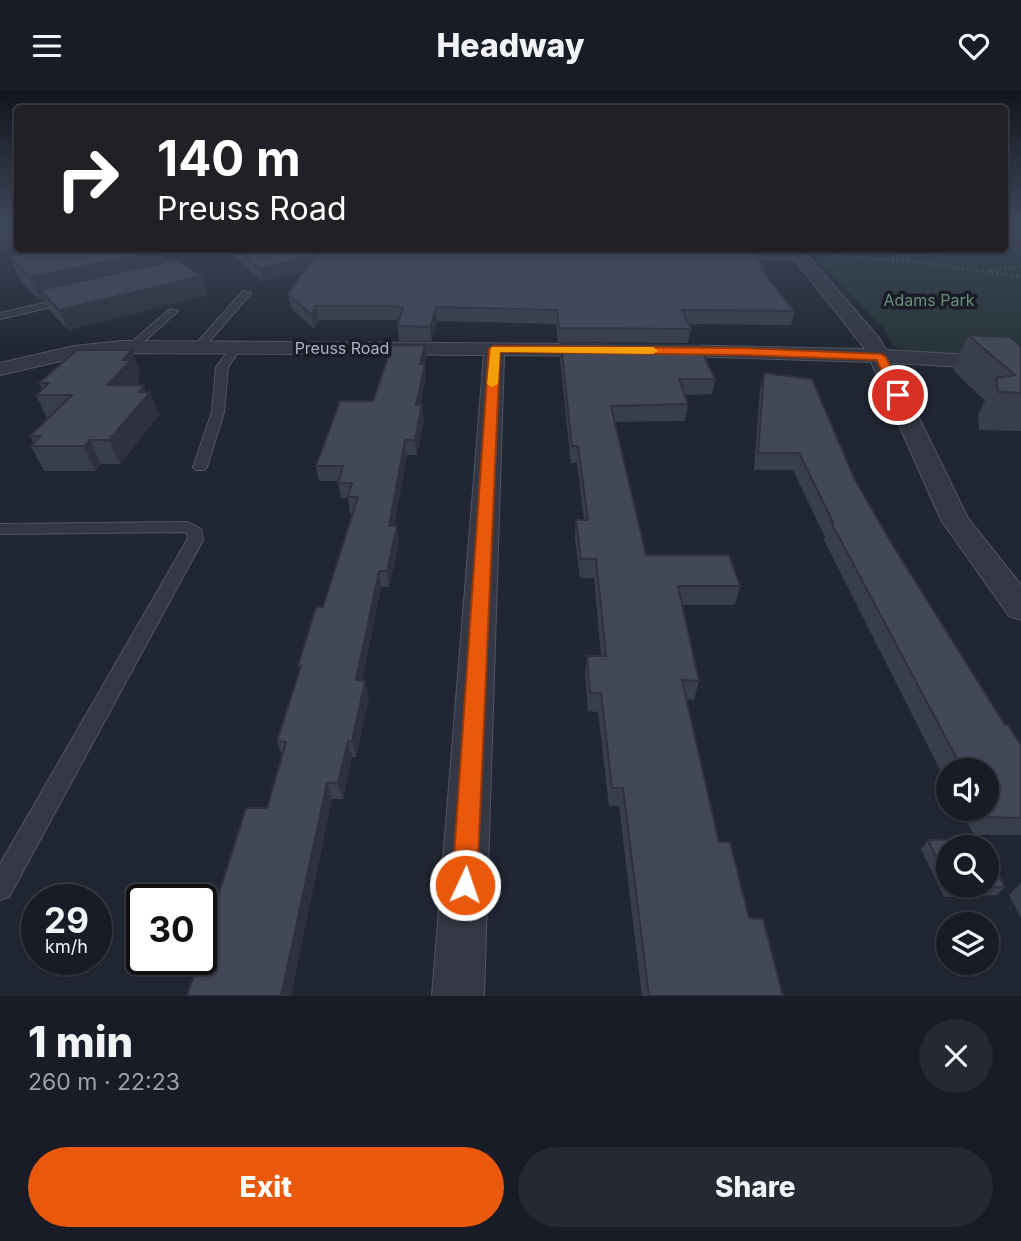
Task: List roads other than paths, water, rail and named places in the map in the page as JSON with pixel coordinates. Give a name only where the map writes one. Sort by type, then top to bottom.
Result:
[{"type":"street","points":[[809,265],[872,342],[955,520],[1021,608]]},
{"type":"street","name":"Preuss Road","points":[[0,369],[74,352],[132,348],[619,350]]},
{"type":"street","points":[[458,996],[494,349]]},
{"type":"street","points":[[646,351],[881,357],[1021,364]]},
{"type":"lane","points":[[198,348],[246,293]]},
{"type":"lane","points":[[0,316],[78,298]]},
{"type":"lane","points":[[132,348],[173,311]]},
{"type":"lane","points":[[200,467],[218,412],[222,367],[236,348]]},
{"type":"lane","points":[[0,529],[187,527],[195,531],[195,540],[0,888]]},
{"type":"park label","name":"Adams Park","points":[[929,300]]}]
